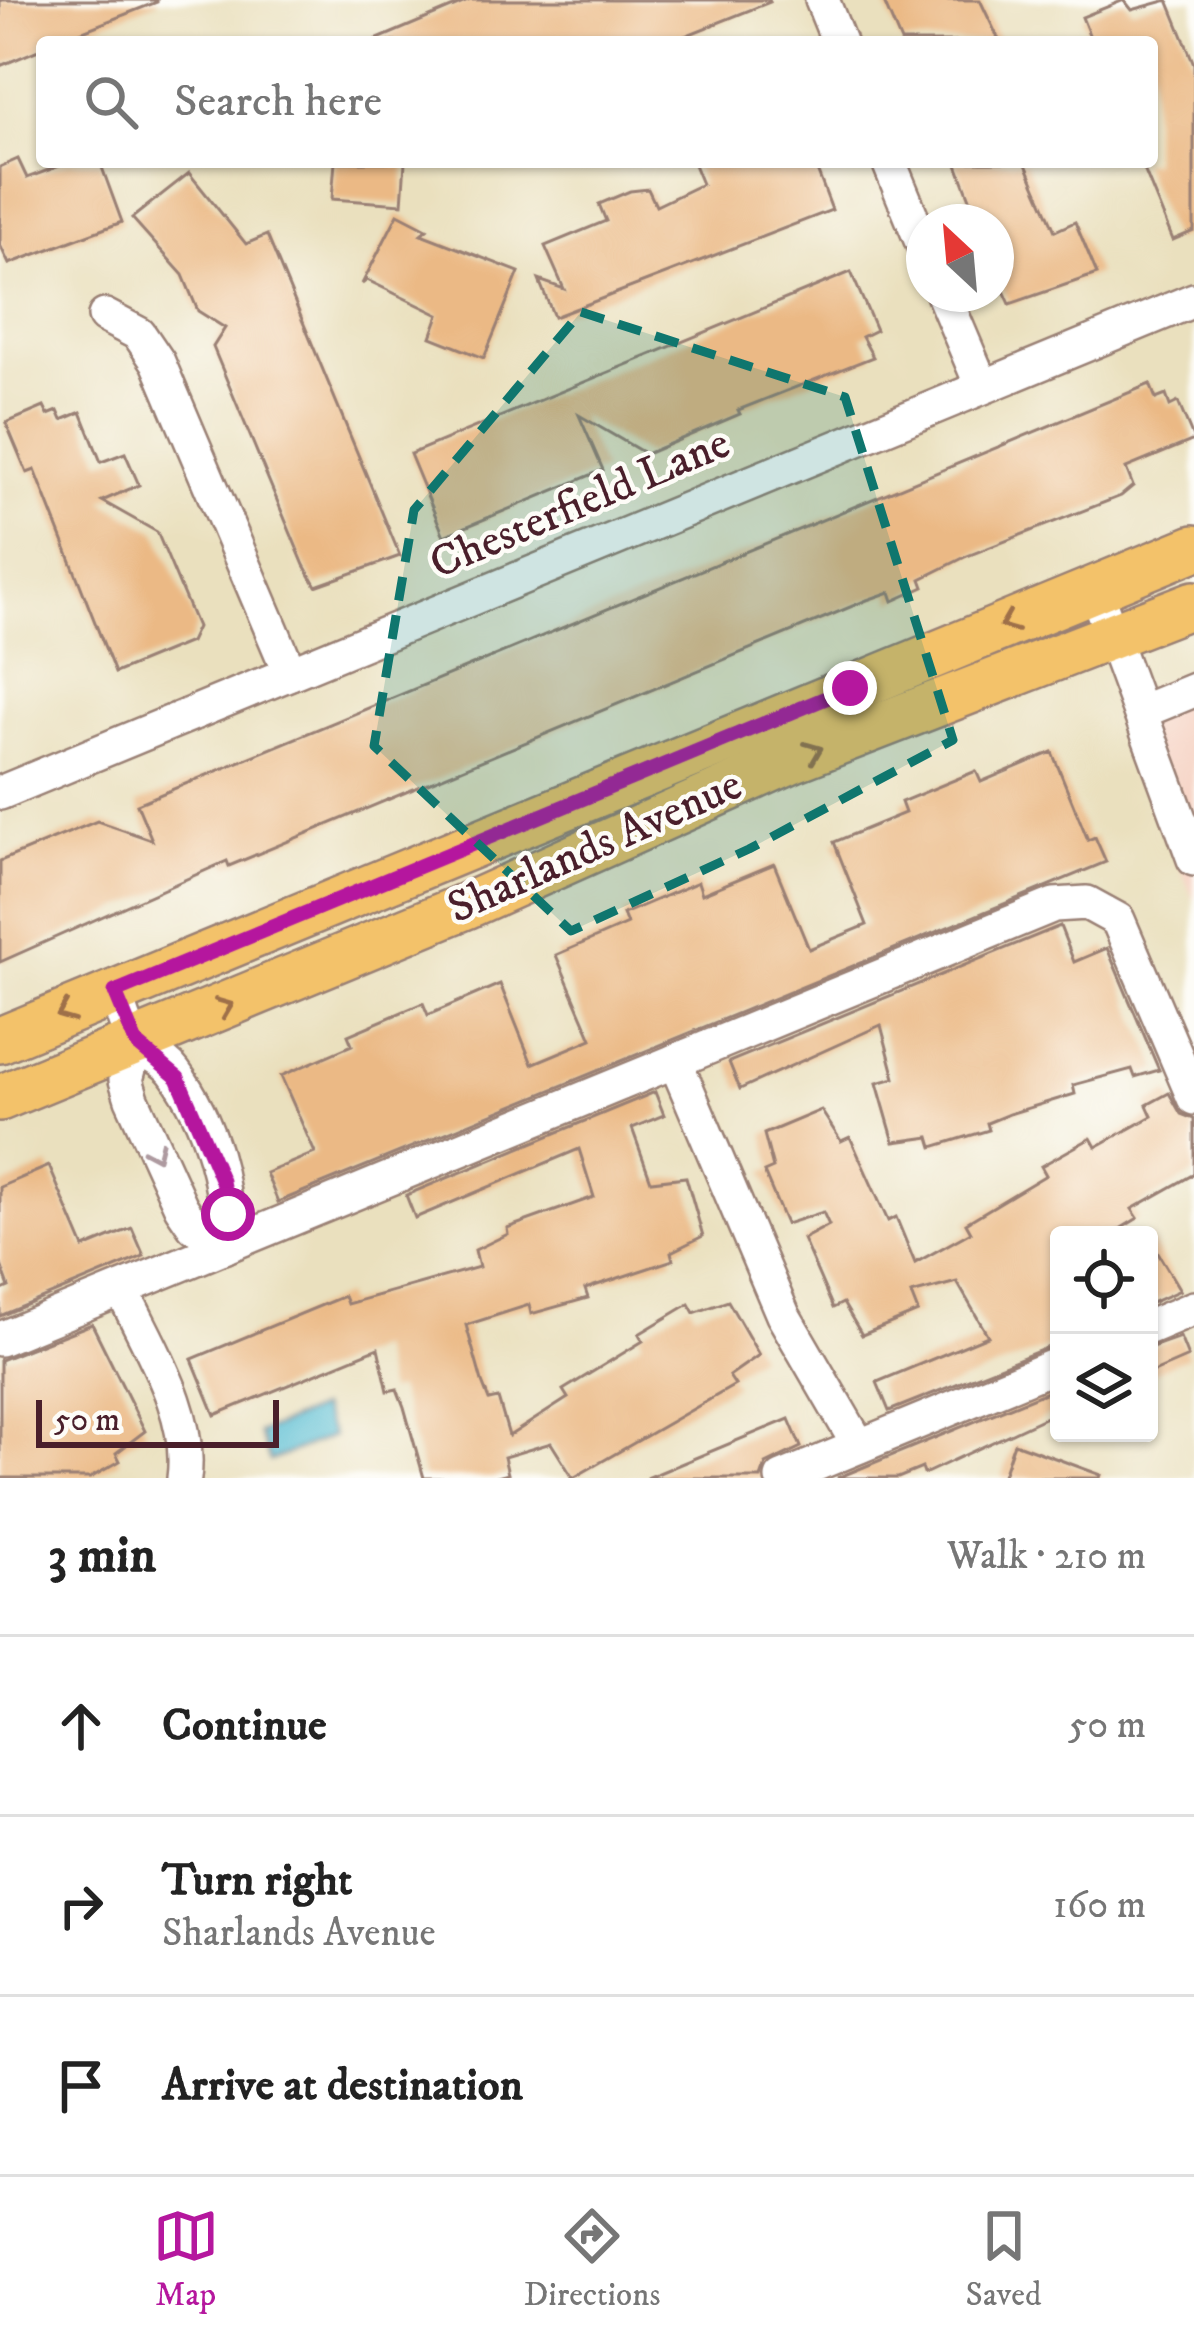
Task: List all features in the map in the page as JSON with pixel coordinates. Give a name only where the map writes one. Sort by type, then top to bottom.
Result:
[{"type":"main road","name":"Sharlands Avenue","points":[[0,1040],[1194,548]]},
{"type":"main road","name":"Sharlands Avenue","points":[[0,1098],[466,906],[686,804],[1194,604]]},
{"type":"street","points":[[822,0],[837,36]]},
{"type":"street","points":[[891,168],[906,204]]},
{"type":"street","name":"Chesterfield Lane","points":[[0,793],[1194,300]]},
{"type":"street","points":[[951,312],[982,386]]},
{"type":"street","points":[[105,316],[139,334],[158,362],[290,673]]},
{"type":"street","points":[[1094,587],[1143,711],[1148,745],[1194,859]]},
{"type":"street","points":[[1143,711],[1194,690]]},
{"type":"street","points":[[0,1339],[1054,905],[1087,903],[1118,920],[1194,1098]]},
{"type":"street","points":[[115,992],[136,1043],[178,1078],[207,1142],[228,1199],[224,1247]]},
{"type":"street","points":[[136,1043],[126,1080],[132,1100],[182,1207],[194,1226],[224,1247]]},
{"type":"street","points":[[675,1061],[773,1294],[860,1446]]},
{"type":"street","points":[[122,1289],[179,1418],[185,1438],[184,1478]]},
{"type":"street","points":[[1158,1323],[1194,1308]]},
{"type":"street","points":[[782,1478],[1050,1368]]},
{"type":"highlighted area","points":[[581,312],[845,397],[953,740],[749,849],[571,931],[374,746],[414,510]]},
{"type":"shaded area","points":[[1194,669],[1194,901],[1113,702]]},
{"type":"water","points":[[320,1408],[332,1436],[270,1461],[259,1433]]},
{"type":"building","points":[[0,0],[157,0],[70,36],[36,36],[36,51],[0,66]]},
{"type":"building","points":[[470,0],[770,2],[685,36],[385,36]]},
{"type":"building","points":[[883,0],[980,0],[997,36],[898,36]]},
{"type":"building","points":[[1124,0],[1132,10],[1168,0],[1194,64],[1194,231],[1173,240],[1143,168],[1158,168],[1158,36],[1090,36],[1082,17]]},
{"type":"building","points":[[18,159],[27,178],[54,168],[102,168],[122,222],[9,264],[0,245],[0,167]]},
{"type":"building","points":[[335,168],[405,168],[402,204],[332,199]]},
{"type":"building","points":[[695,168],[816,168],[832,210],[554,317],[539,280],[564,289],[545,246],[606,221],[599,204],[630,191],[648,189],[656,206],[702,184]]},
{"type":"building","points":[[958,168],[1028,168],[1055,231],[1075,222],[1097,274],[1014,303],[1014,204],[972,204]]},
{"type":"building","points":[[189,173],[246,244],[267,235],[400,556],[316,586],[304,565],[213,347],[225,328],[198,311],[183,275],[132,218]]},
{"type":"building","points":[[398,214],[427,229],[421,234],[519,272],[484,358],[431,337],[439,315],[367,280],[362,284]]},
{"type":"building","points":[[851,272],[876,330],[862,337],[873,357],[738,410],[740,414],[646,454],[579,415],[603,470],[444,536],[410,454]]},
{"type":"building","points":[[1150,384],[1156,399],[1166,395],[1170,406],[1178,402],[1194,440],[1126,468],[1133,486],[1121,496],[967,556],[921,579],[924,587],[893,601],[890,592],[867,600],[229,866],[227,861],[0,962],[0,861],[97,821],[152,840],[137,804]]},
{"type":"building","points":[[44,407],[48,415],[58,411],[62,420],[81,412],[101,462],[125,453],[139,485],[102,501],[157,532],[197,627],[190,642],[115,673],[35,470],[27,473],[6,423]]},
{"type":"building","points":[[1052,752],[1088,840],[1095,837],[1106,862],[278,1202],[266,1173],[315,1153],[281,1076],[352,1045],[348,1035],[423,1003],[428,1015],[500,984],[532,1064],[592,1039],[556,955],[627,924],[623,914],[698,882],[702,894],[774,864],[809,949],[867,925],[834,842],[905,813],[901,802],[976,771],[981,782]]},
{"type":"building","points":[[1060,926],[1074,962],[1107,948],[1159,1070],[1135,1077],[1132,1069],[1073,1085],[1075,1094],[1009,1114],[987,1123],[989,1130],[933,1147],[930,1137],[894,1142],[877,1083],[895,1078],[881,1025],[740,1089],[729,1062]]},
{"type":"building","points":[[655,1092],[664,1115],[632,1128],[651,1181],[686,1177],[703,1236],[671,1252],[673,1260],[585,1289],[588,1298],[531,1314],[529,1305],[466,1325],[482,1382],[489,1400],[498,1398],[509,1436],[568,1398],[563,1390],[643,1341],[639,1334],[689,1304],[694,1313],[728,1301],[759,1355],[729,1376],[735,1385],[573,1478],[551,1443],[504,1457],[508,1474],[494,1478],[424,1478],[397,1389],[388,1391],[378,1348],[215,1415],[192,1359],[344,1296],[347,1304],[479,1267],[475,1250],[508,1234],[507,1228],[594,1197],[579,1149],[415,1218],[406,1195]]},
{"type":"building","points":[[1169,1093],[1181,1114],[1194,1119],[1194,1174],[1132,1209],[1138,1218],[1125,1226],[1050,1226],[1050,1347],[889,1411],[877,1382],[988,1336],[957,1282],[911,1294],[918,1312],[862,1335],[843,1303],[833,1308],[803,1239],[829,1225],[823,1212],[786,1224],[764,1172],[773,1168],[764,1134],[821,1110],[841,1141],[850,1137],[888,1221],[896,1217],[915,1263],[971,1232],[966,1223],[1046,1175],[1041,1166],[1091,1138],[1096,1147],[1152,1116],[1147,1105]]},
{"type":"building","points":[[49,1166],[84,1248],[132,1228],[144,1256],[0,1316],[0,1291],[9,1287],[0,1262],[0,1187]]},
{"type":"building","points":[[1158,1253],[1180,1290],[1158,1300]]},
{"type":"building","points":[[92,1324],[145,1431],[116,1453],[120,1461],[90,1478],[0,1478],[0,1360]]},
{"type":"building","points":[[1180,1337],[1188,1357],[1158,1370],[1158,1345]]},
{"type":"building","points":[[1050,1391],[1050,1415],[924,1474],[922,1468],[898,1478],[837,1478]]},
{"type":"building","points":[[789,1419],[801,1447],[766,1464],[761,1478],[647,1478]]},
{"type":"building","points":[[1014,1443],[1101,1475],[1100,1478],[1002,1478]]},
{"type":"route","points":[[228,1214],[222,1181],[178,1078],[167,1063],[136,1043],[115,992],[850,688]]}]
